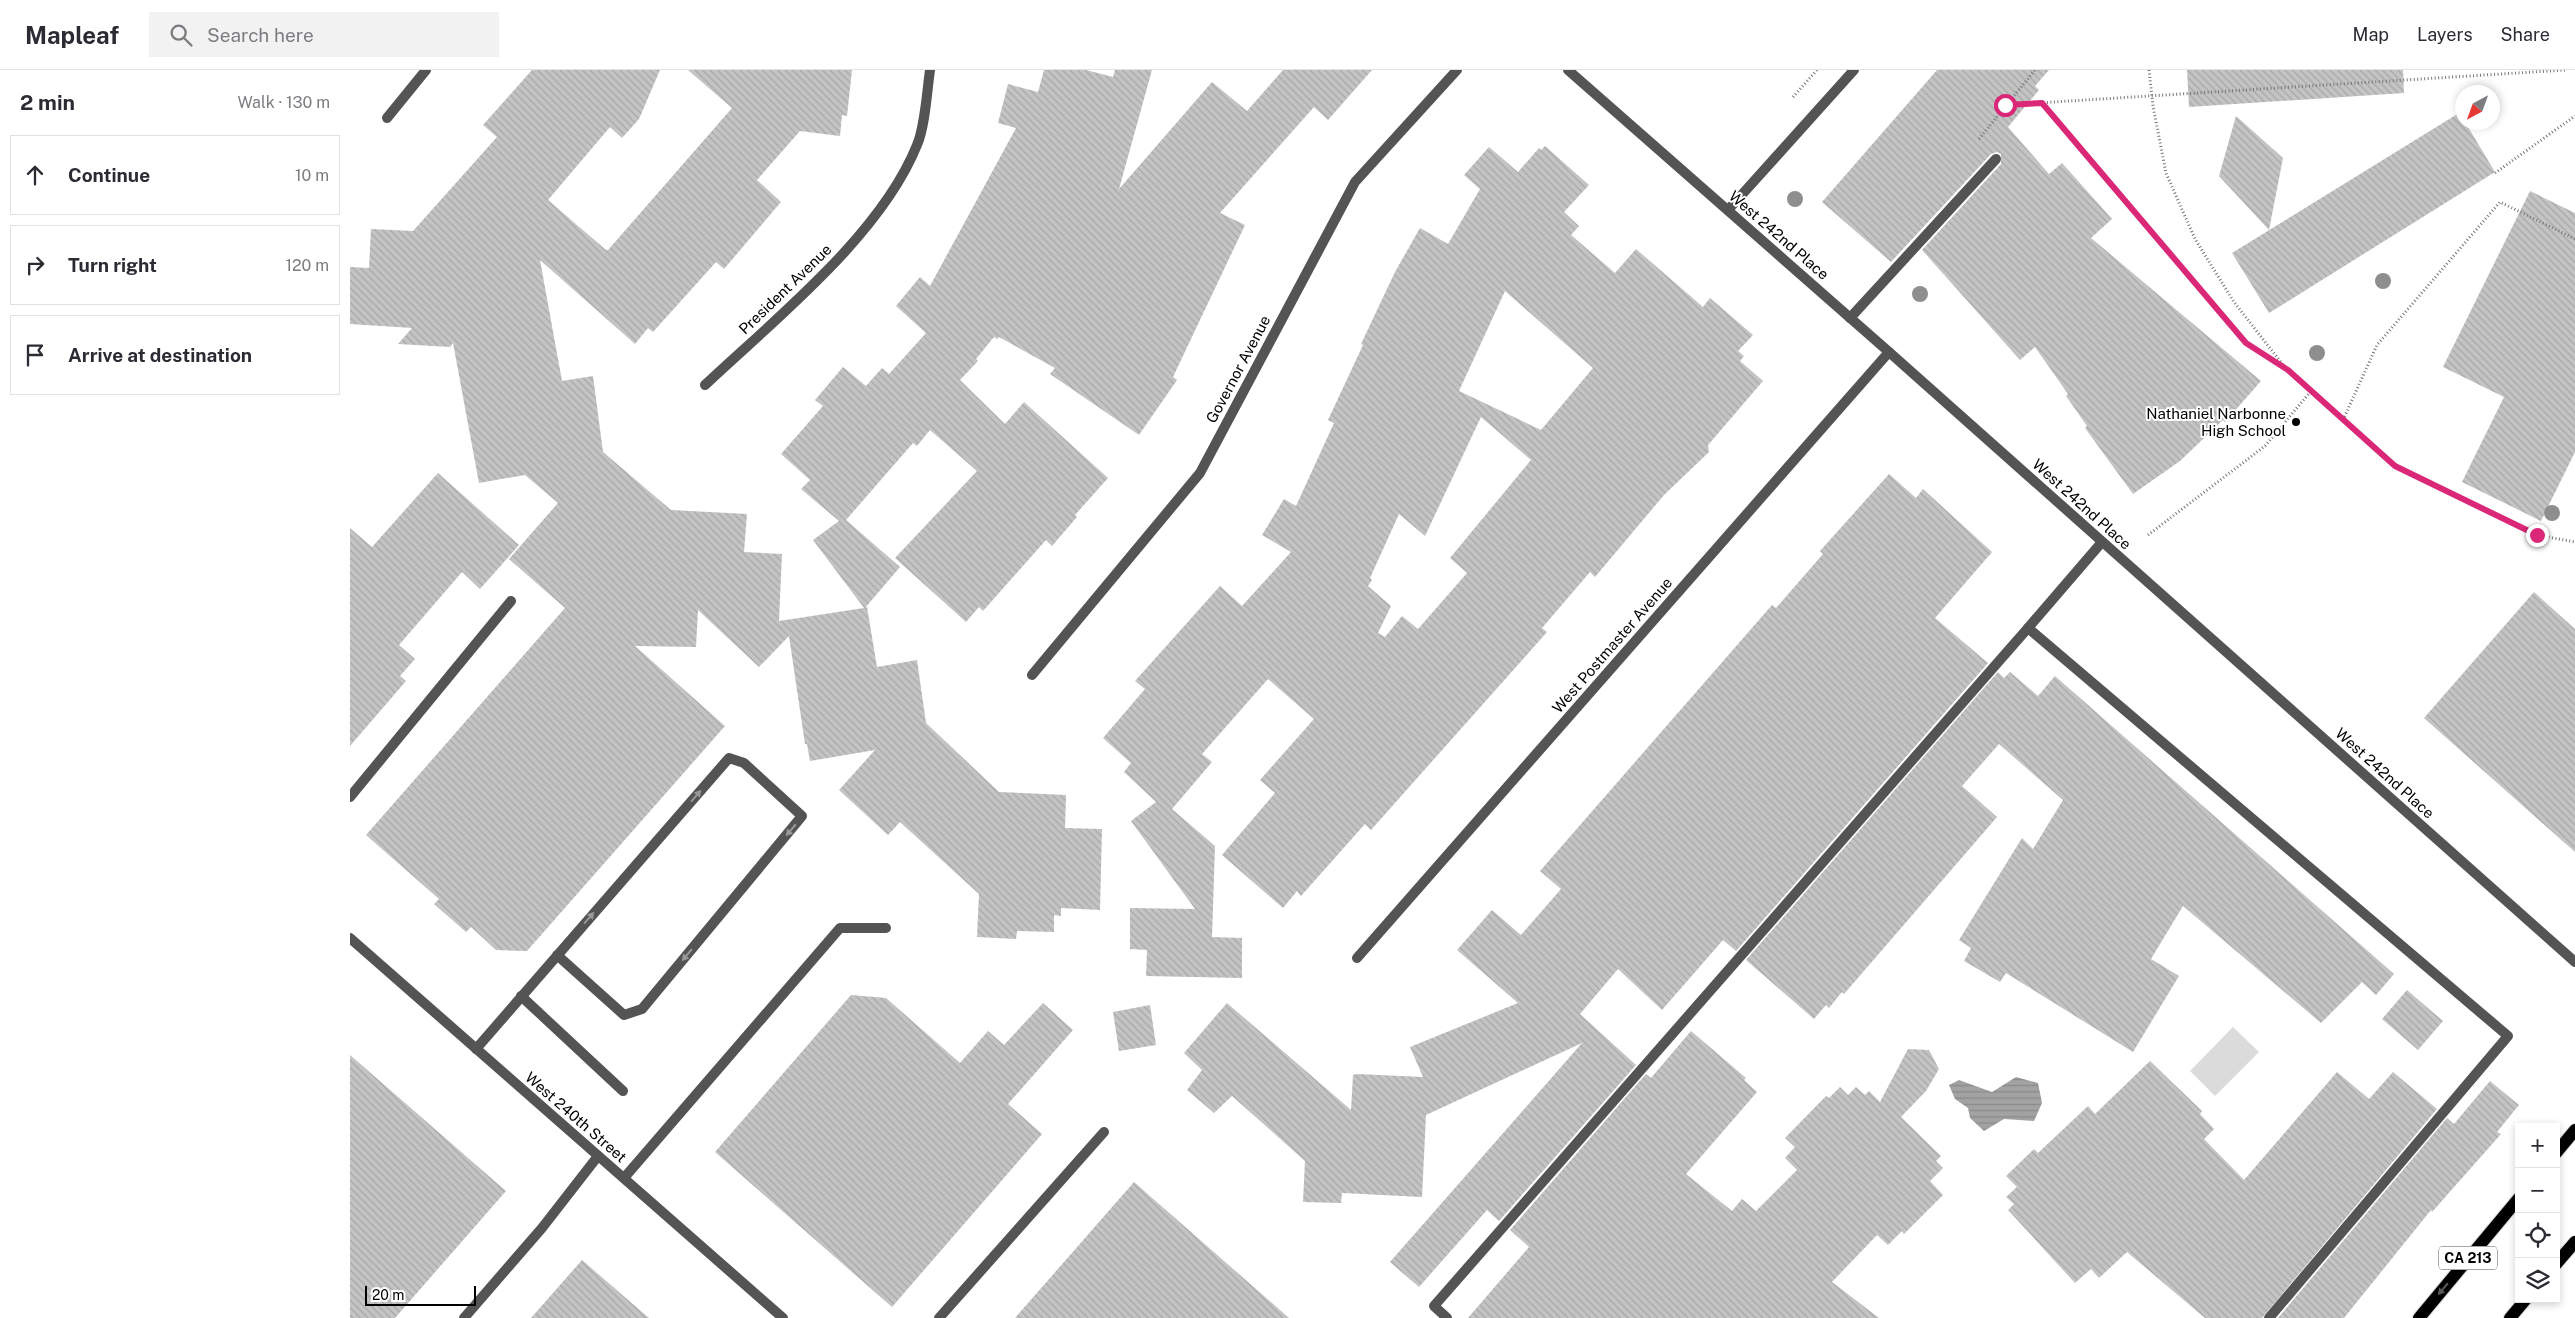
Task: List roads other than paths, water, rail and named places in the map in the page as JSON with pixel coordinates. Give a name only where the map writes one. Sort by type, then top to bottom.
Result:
[{"type":"main road","points":[[2560,1148],[2575,1130]]},
{"type":"main road","name":"CA 213","points":[[2418,1318],[2515,1203]]},
{"type":"main road","points":[[2560,1259],[2575,1242]]},
{"type":"main road","points":[[2510,1318],[2523,1303]]},
{"type":"street","points":[[388,118],[426,70]]},
{"type":"street","name":"President Avenue","points":[[705,385],[832,266],[890,196],[918,144],[930,70]]},
{"type":"street","name":"Governor Avenue","points":[[1032,675],[1200,473],[1355,182],[1457,70]]},
{"type":"street","name":"West 242nd Place","points":[[1568,70],[1889,352],[2575,962]]},
{"type":"street","points":[[1728,210],[1854,70]]},
{"type":"street","points":[[1850,318],[1996,159]]},
{"type":"street","name":"West Postmaster Avenue","points":[[1357,958],[1889,352]]},
{"type":"street","points":[[1446,1318],[1434,1306],[2102,542]]},
{"type":"street","points":[[350,797],[511,601]]},
{"type":"street","points":[[2028,628],[2508,1036],[2269,1318]]},
{"type":"street","points":[[476,1049],[557,955],[729,758],[744,764],[802,816],[642,1009],[633,1014],[624,1015],[557,955]]},
{"type":"street","points":[[624,1178],[840,928],[886,928]]},
{"type":"street","name":"West 240th Street","points":[[350,938],[783,1318]]},
{"type":"street","points":[[522,996],[623,1091]]},
{"type":"street","points":[[939,1318],[1104,1132]]},
{"type":"street","points":[[464,1318],[542,1228],[598,1156]]},
{"type":"place","name":"Nathaniel Narbonne High School","points":[[2296,422]]}]
